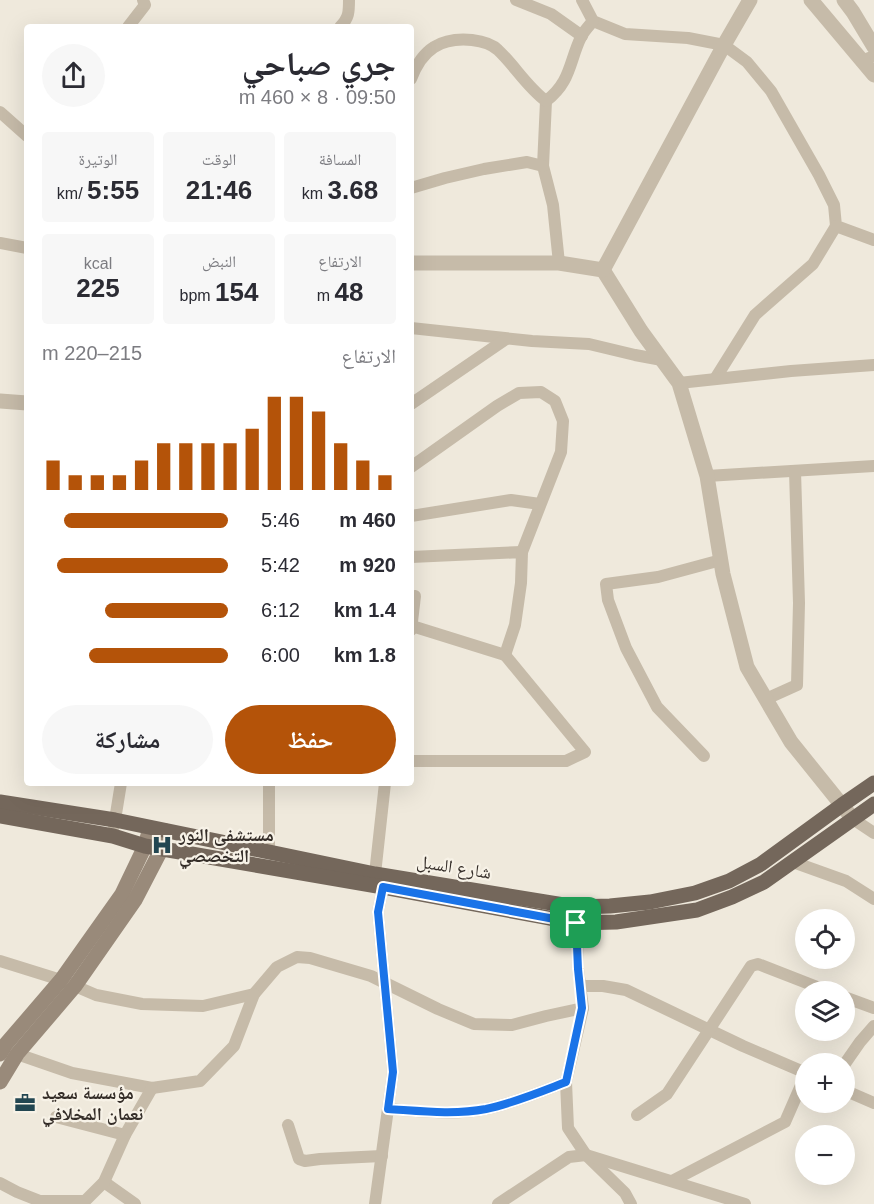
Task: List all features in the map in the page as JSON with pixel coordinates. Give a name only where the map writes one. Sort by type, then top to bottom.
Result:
[{"type":"main road","name":"شارع السبل","points":[[0,816],[113,836],[145,846],[576,907],[610,906],[650,902],[695,892],[729,881],[761,864],[874,783]]},
{"type":"main road","name":"شارع السبل","points":[[0,802],[115,820],[269,851],[379,880],[576,923],[616,922],[697,910],[732,897],[764,882],[874,804]]},
{"type":"main road","points":[[0,1054],[6,1044],[68,983],[122,894],[145,846],[150,828]]},
{"type":"main road","points":[[0,1082],[17,1054],[68,983],[135,900],[162,848],[166,831]]},
{"type":"street","points":[[130,24],[145,5],[143,0]]},
{"type":"street","points":[[343,24],[349,13],[349,0]]},
{"type":"street","points":[[516,0],[551,14],[582,36]]},
{"type":"street","points":[[582,0],[593,21],[625,34],[688,38],[724,45],[747,62],[771,91],[834,205],[836,226],[813,264],[755,315],[716,379]]},
{"type":"street","points":[[603,270],[750,0]]},
{"type":"street","points":[[811,0],[868,58],[874,75]]},
{"type":"street","points":[[844,0],[874,47]]},
{"type":"street","points":[[546,101],[554,96],[567,78],[582,36],[593,21]]},
{"type":"street","points":[[414,71],[430,49],[442,42],[461,39],[478,40],[496,48],[529,86],[546,101]]},
{"type":"street","points":[[546,101],[543,166],[553,206],[559,263]]},
{"type":"street","points":[[0,112],[24,133]]},
{"type":"street","points":[[414,187],[484,169],[527,162],[543,166]]},
{"type":"street","points":[[836,226],[874,240]]},
{"type":"street","points":[[0,243],[24,247]]},
{"type":"street","points":[[414,264],[559,263],[603,270],[641,331],[679,383],[707,476],[723,574],[747,668],[791,742],[853,819],[874,833]]},
{"type":"street","points":[[414,328],[506,339],[589,344],[662,360]]},
{"type":"street","points":[[414,402],[506,339]]},
{"type":"street","points":[[679,383],[874,365]]},
{"type":"street","points":[[414,465],[519,393],[541,392],[555,401],[563,421],[561,452],[522,552],[521,583],[514,625],[505,655]]},
{"type":"street","points":[[0,401],[24,403]]},
{"type":"street","points":[[707,476],[874,466]]},
{"type":"street","points":[[766,699],[797,685],[795,471]]},
{"type":"street","points":[[414,516],[511,500],[540,504]]},
{"type":"street","points":[[414,557],[522,552]]},
{"type":"street","points":[[704,756],[657,707],[626,648],[608,600],[606,584],[658,577],[721,560]]},
{"type":"street","points":[[414,607],[415,596]]},
{"type":"street","points":[[414,629],[505,655],[585,752],[566,761],[414,761]]},
{"type":"street","points":[[113,836],[121,786]]},
{"type":"street","points":[[269,786],[269,851]]},
{"type":"street","points":[[375,1204],[393,1072],[378,912],[385,786]]},
{"type":"street","points":[[793,862],[846,881],[874,899]]},
{"type":"street","points":[[576,907],[582,1008],[566,1082],[568,1128],[586,1155],[625,1193],[631,1204]]},
{"type":"street","points":[[17,1054],[72,1073],[152,1088],[200,1081],[234,1046],[254,994],[278,967],[297,957],[310,958],[371,976],[474,1024],[512,1025],[582,1008]]},
{"type":"street","points":[[0,961],[96,994],[142,1004],[203,1006],[254,994]]},
{"type":"street","points":[[637,1115],[668,1094],[751,966],[758,964],[802,981]]},
{"type":"street","points":[[580,986],[603,986],[626,990],[795,1068]]},
{"type":"street","points":[[855,1001],[874,1008]]},
{"type":"street","points":[[852,1053],[874,1026]]},
{"type":"street","points":[[388,1109],[444,1113],[484,1109],[517,1101],[566,1082]]},
{"type":"street","points":[[0,1183],[40,1201],[85,1201],[104,1182],[125,1135],[152,1088]]},
{"type":"street","points":[[855,1095],[874,1103]]},
{"type":"street","points":[[672,1181],[785,1122],[795,1099]]},
{"type":"street","points":[[56,1117],[125,1135]]},
{"type":"street","points":[[288,1125],[299,1159],[306,1161],[382,1156]]},
{"type":"street","points":[[498,1204],[569,1157],[586,1155],[745,1204]]},
{"type":"street","points":[[104,1182],[135,1204]]},
{"type":"place","name":"مستشفى النور التخصصي","points":[[162,845]]},
{"type":"place","name":"مؤسسة سعيد نعمان المخلافي","points":[[25,1103]]},
{"type":"route","points":[[383,887],[576,923],[582,1008],[566,1082],[517,1101],[484,1109],[444,1113],[388,1109],[393,1072],[378,912],[383,887]]}]
